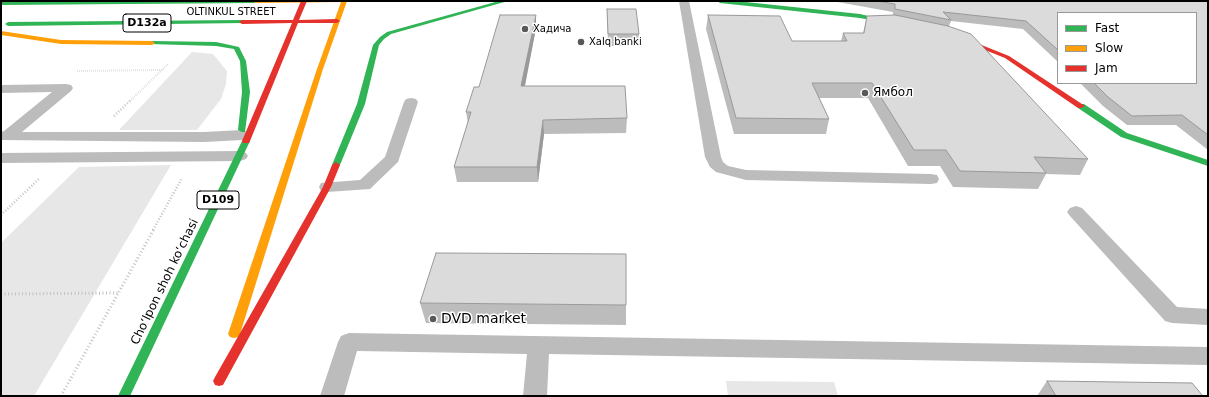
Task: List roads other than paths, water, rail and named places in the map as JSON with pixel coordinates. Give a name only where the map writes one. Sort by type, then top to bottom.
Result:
[{"type":"main road","points":[[79,3],[90,1]]},
{"type":"main road","points":[[304,1],[337,21]]},
{"type":"main road","name":"Choʻlpon shoh koʻchasi","points":[[124,396],[240,156],[304,1]]},
{"type":"main road","name":"OLTINKUL STREET","points":[[7,2],[79,3],[339,1]]},
{"type":"main road","points":[[294,23],[344,1]]},
{"type":"main road","points":[[215,391],[344,1]]},
{"type":"main road","points":[[219,381],[327,187],[361,104],[376,45],[382,38],[400,30],[505,1]]},
{"type":"main road","points":[[720,1],[860,16],[904,25]]},
{"type":"main road","name":"OLTINKUL STREET","points":[[1,24],[294,23],[337,21]]},
{"type":"main road","points":[[1,33],[62,42],[220,44],[237,48],[243,61],[246,92],[240,156]]},
{"type":"main road","points":[[948,34],[1007,57],[1124,135],[1208,163]]},
{"type":"lane","points":[[684,1],[713,158],[716,164],[722,169],[746,175],[931,179]]},
{"type":"lane","points":[[1,89],[66,88],[4,136]]},
{"type":"lane","points":[[327,187],[364,185],[392,159],[411,102]]},
{"type":"lane","points":[[4,136],[204,137],[242,135]]},
{"type":"lane","points":[[1,158],[240,156]]},
{"type":"lane","points":[[1076,212],[1172,315],[1208,317]]},
{"type":"lane","points":[[332,396],[349,342],[1208,356]]},
{"type":"lane","points":[[535,396],[539,345]]},
{"type":"place","name":"Хадича","points":[[525,29]]},
{"type":"place","name":"Xalq banki","points":[[581,42]]},
{"type":"place","name":"Ямбол","points":[[865,93]]},
{"type":"place","name":"DVD market","points":[[433,319]]}]
